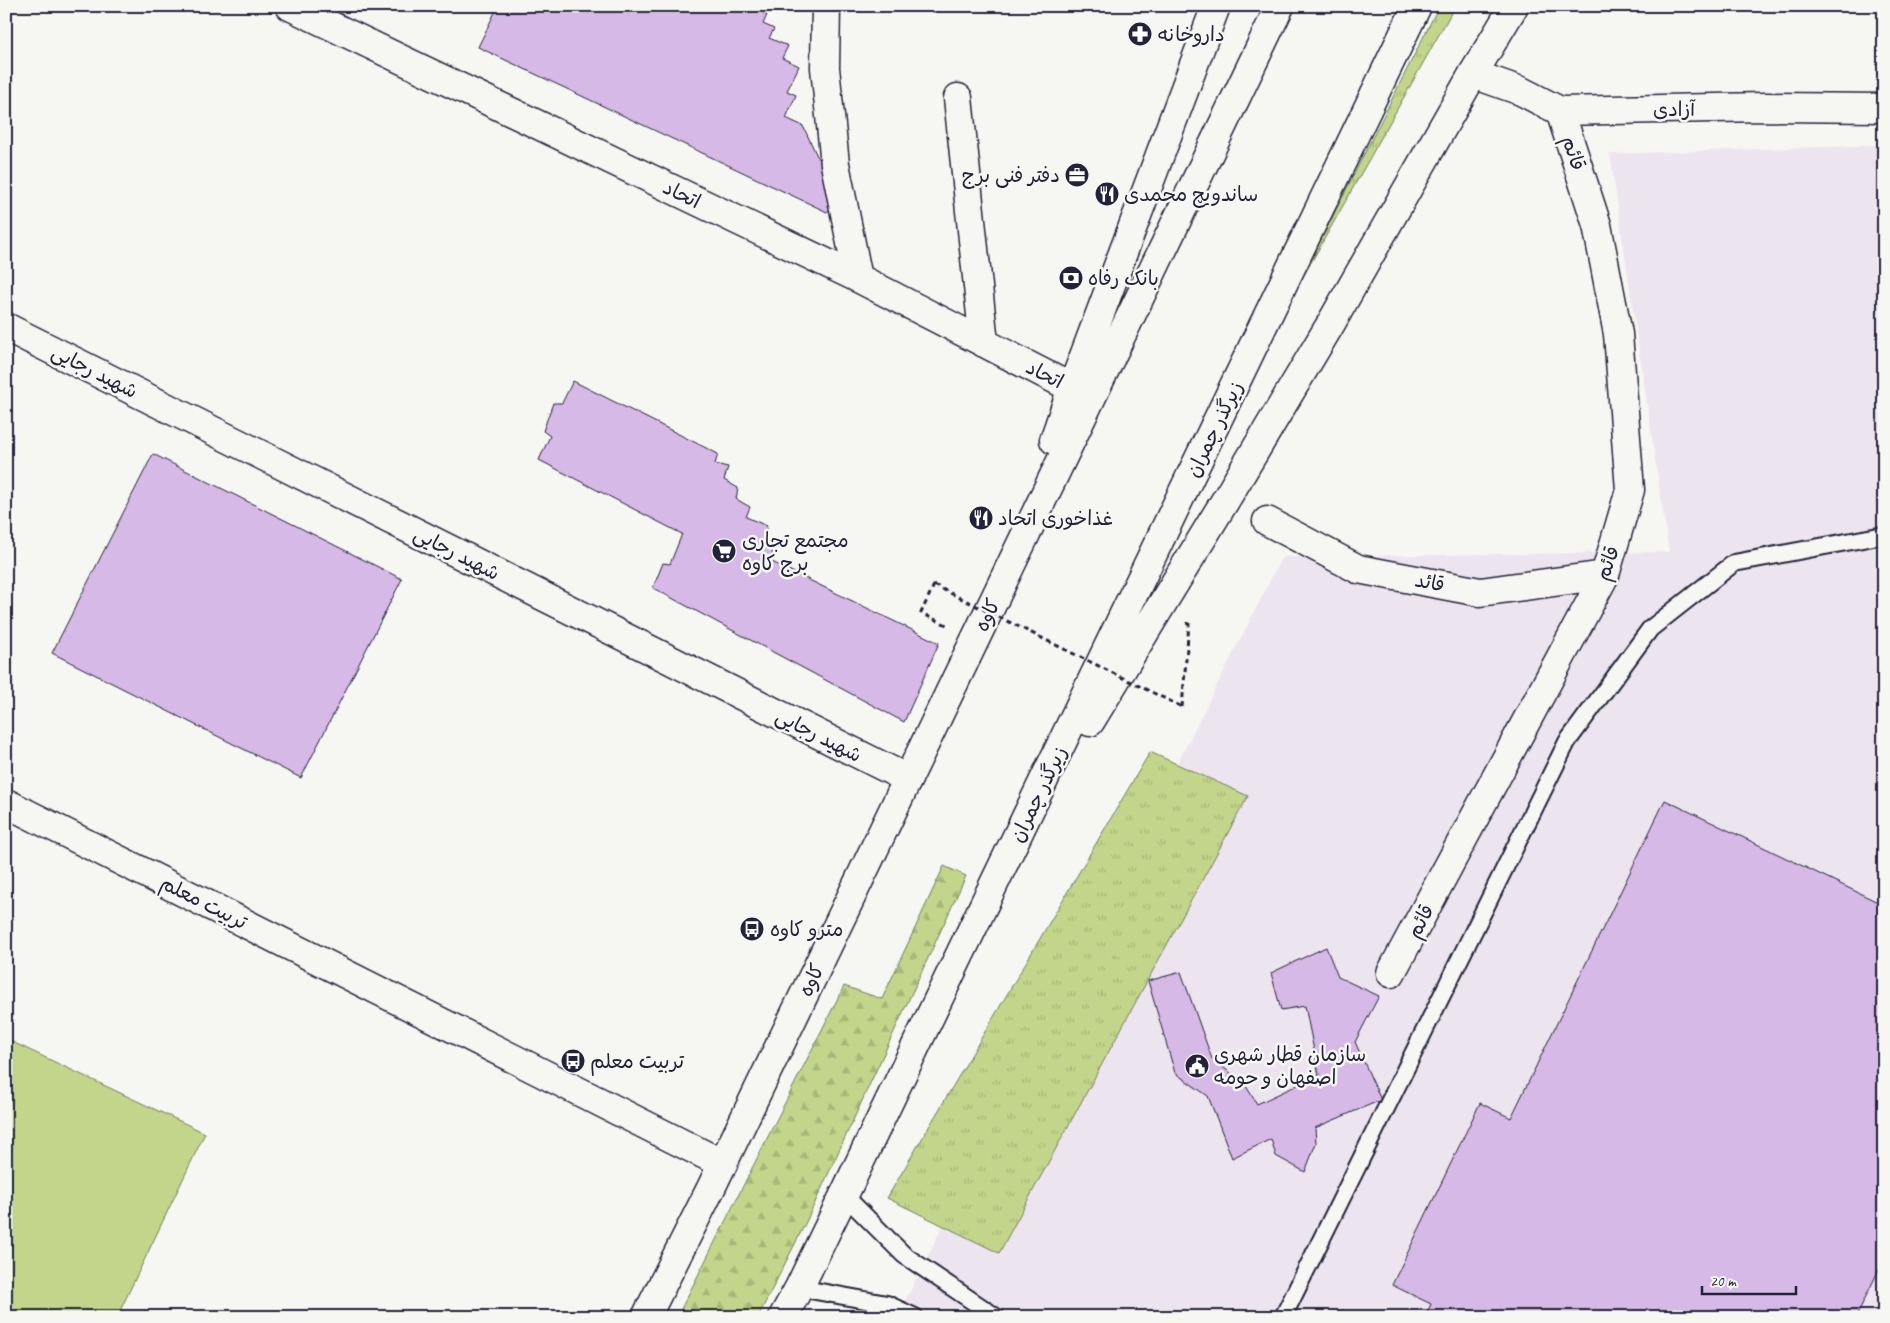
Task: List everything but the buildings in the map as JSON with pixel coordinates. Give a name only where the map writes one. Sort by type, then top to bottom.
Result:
[{"type":"street","name":"اتحاد","points":[[290,6],[858,278],[1072,388]]},
{"type":"street","points":[[826,6],[825,68],[835,164],[858,278]]},
{"type":"street","points":[[1013,561],[1072,388],[1216,6]]},
{"type":"street","points":[[1013,561],[1280,6]]},
{"type":"street","name":"زیرگذر چمران","points":[[1010,851],[1417,6]]},
{"type":"street","points":[[1473,74],[1504,6]]},
{"type":"street","points":[[783,1317],[799,1288],[1010,851],[1228,496],[1335,316],[1473,74],[1514,6]]},
{"type":"street","name":"آزادی","points":[[1473,74],[1521,91],[1560,111],[1765,107],[1884,108]]},
{"type":"street","points":[[958,98],[984,344]]},
{"type":"street","name":"قائم","points":[[1392,974],[1605,575],[1630,490],[1618,334],[1597,225],[1560,111]]},
{"type":"street","name":"شهید رجایی","points":[[6,327],[908,779]]},
{"type":"street","name":"قائد","points":[[1267,521],[1358,569],[1480,592],[1605,575]]},
{"type":"street","name":"کاوه","points":[[646,1317],[723,1164],[1013,561]]},
{"type":"street","name":"تربیت معلم","points":[[6,803],[723,1164]]},
{"type":"lane","points":[[1283,1317],[1567,742],[1650,629],[1734,563],[1884,535]]},
{"type":"lane","points":[[844,1195],[904,1255],[996,1317]]},
{"type":"lane","points":[[799,1288],[887,1304],[915,1317]]},
{"type":"path","points":[[921,613],[934,585],[1182,707],[1189,624]]},
{"type":"shaded area","points":[[1884,145],[1884,1317],[897,1317],[1282,557],[1669,552],[1610,154]]},
{"type":"green space","points":[[1439,6],[1455,6],[1294,293]]},
{"type":"green space","points":[[1150,752],[1248,796],[999,1253],[887,1198]]},
{"type":"green space","points":[[944,866],[966,876],[806,1222],[758,1317],[677,1317],[844,986],[882,999]]},
{"type":"green space","points":[[6,1039],[205,1133],[117,1317],[6,1317]]},
{"type":"place","name":"داروخانه","points":[[1140,34]]},
{"type":"place","name":"دفتر فنی برج","points":[[1077,175]]},
{"type":"place","name":"ساندویچ محمدی","points":[[1107,194]]},
{"type":"place","name":"بانک رفاه","points":[[1071,278]]},
{"type":"place","name":"غذاخوری اتحاد","points":[[981,518]]},
{"type":"place","name":"مجتمع تجاری برج کاوه","points":[[724,551]]},
{"type":"place","name":"مترو کاوه","points":[[752,929]]},
{"type":"place","name":"تربیت معلم","points":[[573,1061]]},
{"type":"place","name":"سازمان قطار شهری اصفهان و حومه","points":[[1197,1066]]}]
